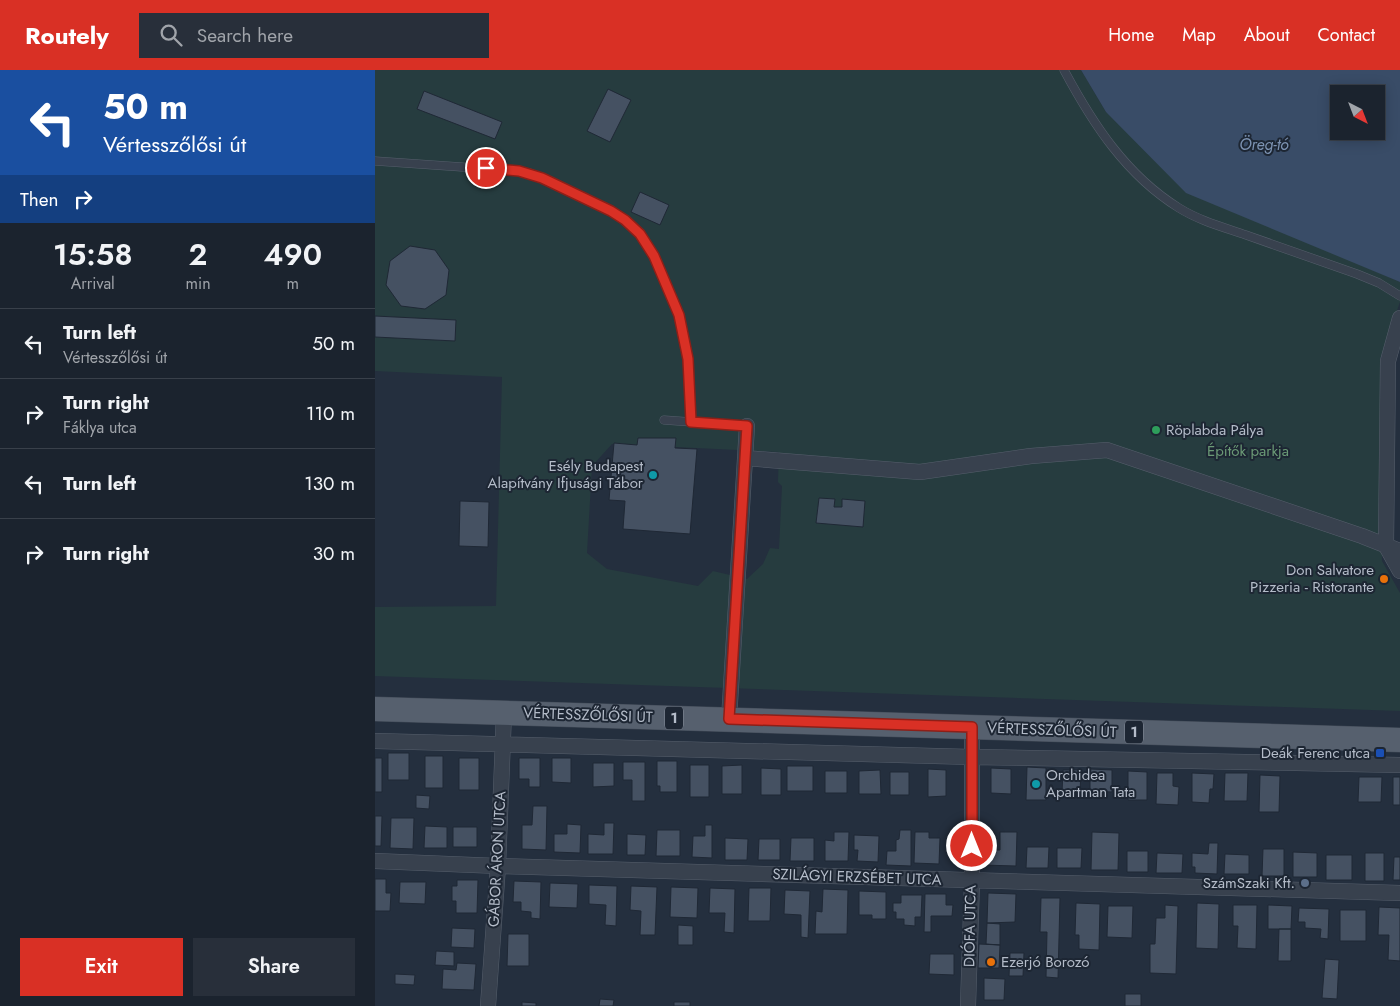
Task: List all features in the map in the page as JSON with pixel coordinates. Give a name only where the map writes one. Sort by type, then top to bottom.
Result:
[{"type":"main road","name":"VÉRTESSZŐLŐSI ÚT","points":[[375,709],[1400,740]]},
{"type":"street","points":[[1400,318],[1389,361],[1393,549],[1400,571]]},
{"type":"street","points":[[729,719],[745,458],[739,426]]},
{"type":"street","points":[[745,458],[920,472],[1031,456],[1107,450],[1362,536],[1393,549]]},
{"type":"street","name":"GÁBOR ÁRON UTCA","points":[[488,1006],[498,866],[504,713]]},
{"type":"street","name":"DIÓFA UTCA","points":[[968,1006],[972,881],[972,727]]},
{"type":"street","name":"VÉRTESSZŐLŐSI ÚT","points":[[375,741],[972,757],[1400,765]]},
{"type":"street","name":"SZILÁGYI ERZSÉBET UTCA","points":[[375,861],[972,881],[1400,892]]},
{"type":"lane","points":[[1064,70],[1089,115],[1128,166],[1152,188],[1179,208],[1206,221],[1357,274],[1379,283],[1400,296]]},
{"type":"lane","points":[[375,160],[530,173],[611,211],[625,220],[640,234],[654,256],[679,315],[688,359],[691,422]]},
{"type":"lane","points":[[664,420],[739,426]]},
{"type":"green space","name":"Építők parkja","points":[[375,70],[1081,70],[1106,112],[1361,265],[1400,282],[1400,302],[1380,359],[1382,561],[1400,593],[1400,711],[375,676],[375,607],[496,606],[502,377],[375,371]],"holes":[[[612,444],[779,452],[778,482],[782,486],[779,549],[770,548],[763,564],[747,579],[713,571],[698,586],[607,569],[587,553],[592,466]]]},
{"type":"water","name":"Öreg-tó","points":[[1081,70],[1400,70],[1400,282],[1186,193],[1106,112]]},
{"type":"building","points":[[608,89],[631,100],[610,142],[587,131]]},
{"type":"building","points":[[424,91],[502,122],[495,139],[417,109]]},
{"type":"building","points":[[640,192],[669,205],[660,225],[631,212]]},
{"type":"building","points":[[410,246],[435,250],[449,270],[446,295],[425,309],[401,306],[386,285],[390,261]]},
{"type":"building","points":[[375,316],[456,320],[455,341],[375,337]]},
{"type":"building","name":"Esély Budapest Alapítvány Ifjusági Tábor","points":[[638,438],[676,438],[675,448],[697,449],[690,534],[623,529],[625,501],[609,500],[614,443],[637,445]]},
{"type":"building","points":[[819,498],[835,499],[834,507],[842,507],[842,499],[865,501],[863,527],[816,523]]},
{"type":"building","points":[[460,501],[489,502],[488,547],[459,546]]},
{"type":"building","points":[[388,753],[409,753],[409,780],[388,780]]},
{"type":"building","points":[[425,756],[443,756],[443,788],[425,788]]},
{"type":"building","points":[[375,758],[382,758],[382,792],[375,792]]},
{"type":"building","points":[[459,758],[479,758],[479,790],[459,790]]},
{"type":"building","points":[[519,758],[540,758],[540,787],[529,787],[529,779],[519,779]]},
{"type":"building","points":[[552,758],[571,758],[571,783],[552,782]]},
{"type":"building","points":[[657,761],[677,761],[677,792],[660,792],[660,786],[657,786]]},
{"type":"building","points":[[623,762],[645,762],[645,801],[632,801],[632,780],[623,780]]},
{"type":"building","points":[[593,763],[614,763],[614,786],[593,787]]},
{"type":"building","points":[[690,765],[709,765],[709,797],[690,797]]},
{"type":"building","points":[[742,765],[742,794],[722,794],[722,766]]},
{"type":"building","points":[[787,766],[813,766],[813,791],[787,791]]},
{"type":"building","name":"Orchidea Apartman Tata","points":[[1027,767],[1046,768],[1046,800],[1026,800]]},
{"type":"building","points":[[761,768],[781,769],[781,795],[761,795]]},
{"type":"building","points":[[991,768],[1011,769],[1011,794],[991,793]]},
{"type":"building","points":[[928,769],[946,770],[946,796],[928,797]]},
{"type":"building","points":[[1090,769],[1112,770],[1112,792],[1090,791]]},
{"type":"building","points":[[880,770],[881,794],[859,794],[859,771]]},
{"type":"building","points":[[1063,770],[1081,770],[1080,793],[1062,793]]},
{"type":"building","points":[[825,771],[847,771],[847,793],[825,793]]},
{"type":"building","points":[[1128,771],[1147,772],[1147,800],[1128,800]]},
{"type":"building","points":[[890,772],[909,772],[909,795],[890,795]]},
{"type":"building","points":[[1157,773],[1173,773],[1173,786],[1179,787],[1178,805],[1156,804]]},
{"type":"building","points":[[1192,773],[1214,774],[1213,789],[1210,789],[1209,803],[1192,802]]},
{"type":"building","points":[[1225,773],[1248,773],[1247,801],[1224,801]]},
{"type":"building","points":[[1260,775],[1280,776],[1279,812],[1259,812]]},
{"type":"building","points":[[1359,777],[1382,777],[1381,802],[1358,802]]},
{"type":"building","points":[[1393,777],[1400,777],[1400,805],[1393,805]]},
{"type":"building","points":[[416,795],[430,796],[429,809],[416,808]]},
{"type":"building","points":[[533,806],[547,806],[546,850],[522,849],[522,825],[532,825]]},
{"type":"building","points":[[375,816],[382,816],[381,846],[375,846]]},
{"type":"building","points":[[391,818],[414,818],[413,849],[390,848]]},
{"type":"building","points":[[604,823],[614,823],[613,854],[588,854],[588,834],[604,835]]},
{"type":"building","points":[[567,824],[581,825],[580,853],[554,852],[554,834],[567,834]]},
{"type":"building","points":[[705,825],[712,825],[712,858],[692,857],[693,836],[705,836]]},
{"type":"building","points":[[425,826],[447,827],[447,848],[424,848]]},
{"type":"building","points":[[453,827],[477,827],[477,847],[453,847]]},
{"type":"building","points":[[657,830],[680,830],[680,856],[656,856]]},
{"type":"building","points":[[900,830],[911,830],[911,866],[886,865],[887,851],[896,851],[896,840],[899,839]]},
{"type":"building","points":[[834,832],[849,832],[848,861],[825,861],[825,840],[834,841]]},
{"type":"building","points":[[915,832],[929,832],[929,838],[940,838],[939,864],[914,863]]},
{"type":"building","points":[[1000,832],[1017,832],[1016,866],[982,865],[982,850],[1000,850]]},
{"type":"building","points":[[1092,832],[1119,833],[1118,870],[1091,870]]},
{"type":"building","points":[[627,834],[646,835],[645,855],[627,855]]},
{"type":"building","points":[[854,835],[879,836],[878,862],[857,861],[858,850],[854,850]]},
{"type":"building","points":[[725,838],[748,839],[747,860],[725,860]]},
{"type":"building","points":[[791,838],[814,838],[814,861],[790,861]]},
{"type":"building","points":[[759,839],[780,839],[780,860],[758,860]]},
{"type":"building","points":[[1209,843],[1218,843],[1217,874],[1195,873],[1195,867],[1192,867],[1192,853],[1208,854]]},
{"type":"building","points":[[1027,847],[1049,847],[1048,868],[1026,868]]},
{"type":"building","points":[[1057,848],[1082,848],[1081,868],[1057,868]]},
{"type":"building","points":[[1263,849],[1284,849],[1284,876],[1262,876]]},
{"type":"building","points":[[1127,851],[1148,851],[1148,872],[1127,872]]},
{"type":"building","points":[[1293,852],[1317,853],[1317,877],[1293,877]]},
{"type":"building","points":[[1157,853],[1183,854],[1182,873],[1156,873]]},
{"type":"building","points":[[1365,853],[1384,853],[1384,881],[1365,881]]},
{"type":"building","points":[[1225,854],[1249,855],[1249,874],[1224,874]]},
{"type":"building","points":[[1326,855],[1352,855],[1352,880],[1326,880]]},
{"type":"building","points":[[1394,857],[1400,857],[1400,880],[1393,880]]},
{"type":"building","points":[[375,879],[386,879],[386,893],[391,893],[390,911],[375,911]]},
{"type":"building","points":[[457,880],[478,880],[477,913],[456,913],[456,901],[452,901],[452,886],[457,886]]},
{"type":"building","points":[[514,881],[541,882],[540,919],[531,918],[531,912],[521,911],[521,902],[513,902]]},
{"type":"building","points":[[400,882],[426,882],[425,904],[399,903]]},
{"type":"building","points":[[550,883],[578,884],[577,908],[549,907]]},
{"type":"building","points":[[589,885],[617,886],[616,926],[605,925],[606,905],[589,904]]},
{"type":"building","points":[[631,886],[657,887],[655,935],[640,935],[641,911],[630,910]]},
{"type":"building","points":[[671,887],[698,888],[697,918],[670,917]]},
{"type":"building","points":[[710,888],[735,889],[734,933],[724,932],[725,913],[709,913]]},
{"type":"building","points":[[749,888],[771,888],[770,921],[748,921]]},
{"type":"building","points":[[823,889],[848,890],[847,934],[815,934],[816,911],[822,912]]},
{"type":"building","points":[[785,890],[810,891],[808,938],[801,937],[801,915],[784,914]]},
{"type":"building","points":[[859,891],[886,892],[886,919],[872,919],[872,915],[859,915]]},
{"type":"building","points":[[988,893],[1016,894],[1015,922],[987,923]]},
{"type":"building","points":[[925,894],[946,894],[946,905],[953,905],[952,916],[931,916],[931,932],[924,932]]},
{"type":"building","points":[[901,895],[922,895],[921,917],[915,917],[915,926],[904,925],[904,919],[896,919],[896,912],[893,912],[893,903],[901,903]]},
{"type":"building","points":[[1041,898],[1060,898],[1058,978],[1046,977],[1047,932],[1040,932]]},
{"type":"building","points":[[1076,903],[1100,904],[1099,950],[1079,949],[1079,935],[1075,935]]},
{"type":"building","points":[[1197,903],[1219,904],[1218,949],[1196,948]]},
{"type":"building","points":[[1165,905],[1178,906],[1176,974],[1150,973],[1150,944],[1155,944],[1156,918],[1165,918]]},
{"type":"building","points":[[1233,905],[1257,905],[1256,949],[1237,948],[1238,926],[1233,926]]},
{"type":"building","points":[[1268,905],[1292,906],[1291,929],[1268,929]]},
{"type":"building","points":[[1108,906],[1133,906],[1132,938],[1107,937]]},
{"type":"building","points":[[1379,907],[1400,908],[1400,961],[1388,960],[1389,935],[1378,935]]},
{"type":"building","points":[[1299,908],[1329,909],[1328,939],[1320,938],[1321,929],[1305,928],[1305,922],[1298,922]]},
{"type":"building","points":[[1340,910],[1366,910],[1366,941],[1340,941]]},
{"type":"building","points":[[987,923],[1000,924],[1000,945],[986,944]]},
{"type":"building","points":[[678,925],[693,926],[693,945],[678,945]]},
{"type":"building","points":[[452,928],[475,929],[474,948],[451,947]]},
{"type":"building","points":[[1279,929],[1291,929],[1291,961],[1278,961]]},
{"type":"building","points":[[508,934],[529,934],[529,966],[507,966]]},
{"type":"building","points":[[979,944],[1000,945],[999,968],[978,968]]},
{"type":"building","points":[[436,951],[454,952],[454,966],[435,965]]},
{"type":"building","points":[[1010,953],[1024,953],[1023,976],[1009,976]]},
{"type":"building","points":[[930,954],[954,954],[954,975],[929,974]]},
{"type":"building","points":[[1325,959],[1339,960],[1337,999],[1322,998]]},
{"type":"building","points":[[457,963],[476,964],[474,990],[442,989],[443,969],[456,970]]},
{"type":"building","points":[[395,974],[415,975],[414,985],[395,984]]},
{"type":"building","points":[[984,978],[1005,979],[1004,1000],[984,1000]]},
{"type":"building","points":[[1125,994],[1141,994],[1141,1006],[1125,1006]]},
{"type":"building","points":[[600,999],[614,1000],[613,1006],[599,1006]]},
{"type":"building","points":[[522,1002],[536,1003],[536,1006],[522,1006]]},
{"type":"building","points":[[674,1002],[690,1002],[690,1006],[674,1006]]},
{"type":"place","name":"Röplabda Pálya","points":[[1156,430]]},
{"type":"place","name":"Esély Budapest Alapítvány Ifjusági Tábor","points":[[653,475]]},
{"type":"place","name":"Don Salvatore Pizzeria - Ristorante","points":[[1384,579]]},
{"type":"place","name":"Deák Ferenc utca","points":[[1380,753]]},
{"type":"place","name":"Orchidea Apartman Tata","points":[[1036,784]]},
{"type":"place","name":"SzámSzaki Kft.","points":[[1305,883]]},
{"type":"place","name":"Ezerjó Borozó","points":[[991,962]]},
{"type":"route","points":[[486,168],[530,173],[611,211],[633,227],[640,234],[654,256],[679,315],[690,373],[691,422],[747,426],[729,719],[972,727],[972,846]]}]
